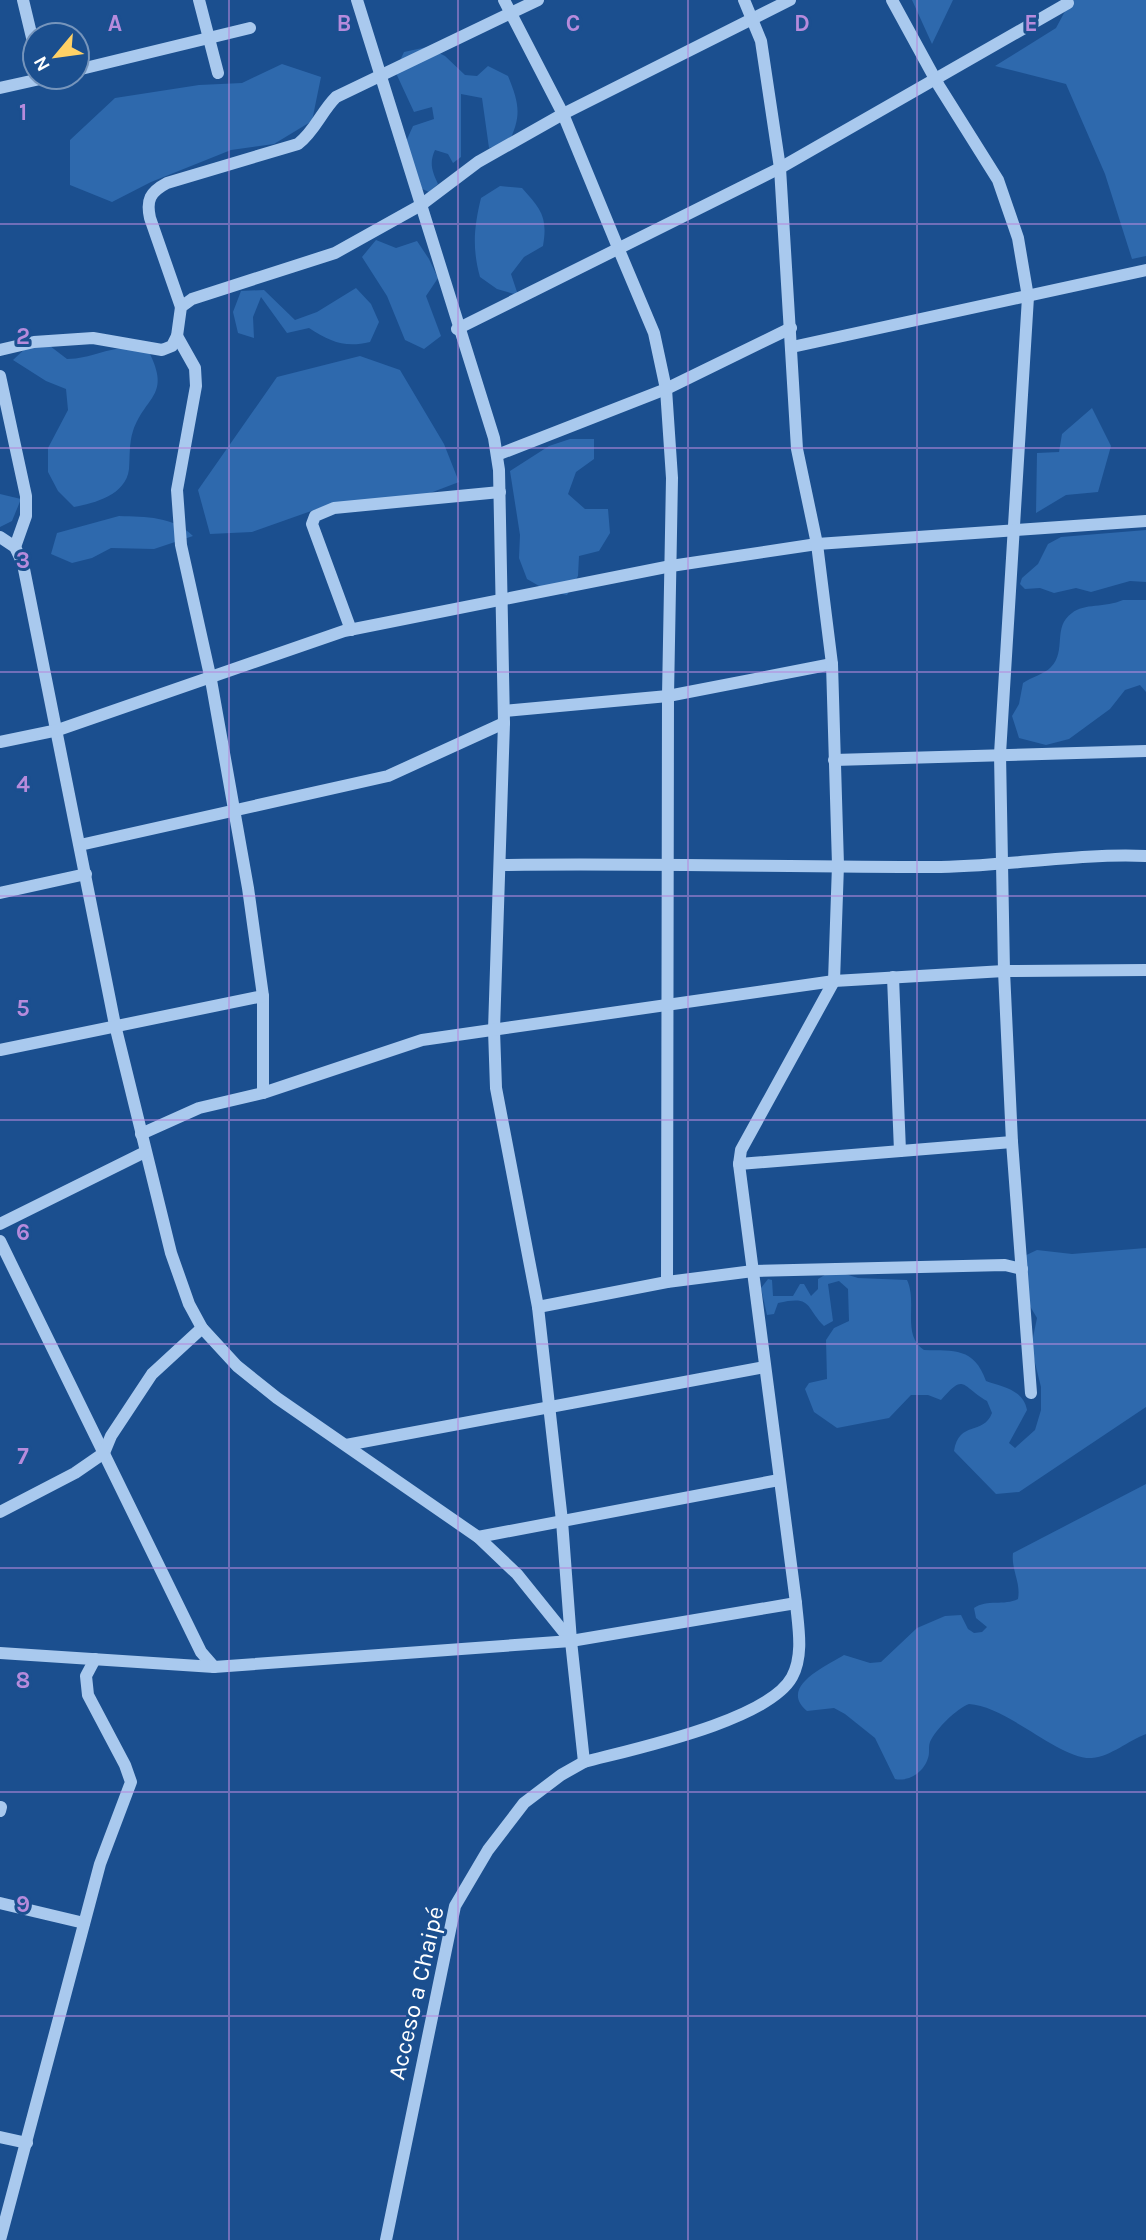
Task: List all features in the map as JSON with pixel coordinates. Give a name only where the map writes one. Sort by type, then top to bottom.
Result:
[{"type":"street","points":[[23,0],[28,21]]},
{"type":"street","points":[[198,0],[218,74]]},
{"type":"street","points":[[357,0],[497,455],[504,717],[494,1030],[496,1088],[538,1307],[562,1521],[570,1642],[584,1762]]},
{"type":"street","points":[[504,0],[563,114],[654,333],[666,389],[672,478],[668,696],[667,1282]]},
{"type":"street","points":[[0,350],[34,342],[93,338],[162,350],[172,346],[177,336],[181,307],[150,218],[147,204],[153,191],[167,183],[299,144],[312,134],[324,110],[336,97],[538,0]]},
{"type":"street","points":[[744,0],[754,19],[780,168],[797,449],[817,544],[832,664],[838,865],[834,981],[741,1150],[739,1164],[1012,1142]]},
{"type":"street","points":[[181,307],[192,299],[335,253],[421,205],[478,162],[563,114],[790,0]]},
{"type":"street","points":[[892,0],[935,79],[998,180],[1018,238],[1028,297],[1016,529],[1000,754],[1004,971],[1012,1142],[1031,1393]]},
{"type":"street","points":[[457,329],[780,168],[1068,4]]},
{"type":"street","points":[[91,67],[250,28]]},
{"type":"street","points":[[0,88],[21,83]]},
{"type":"street","points":[[792,347],[1146,270]]},
{"type":"street","points":[[497,455],[666,389],[791,328]]},
{"type":"street","points":[[177,336],[195,368],[196,386],[177,490],[180,545],[211,680],[232,813],[248,888],[262,996],[263,1093]]},
{"type":"street","points":[[0,376],[26,496],[26,516],[15,547]]},
{"type":"street","points":[[351,630],[313,527],[315,516],[334,508],[500,492]]},
{"type":"street","points":[[0,742],[58,730],[351,630],[671,566],[817,544],[1146,521]]},
{"type":"street","points":[[0,537],[15,547],[23,564],[116,1025],[171,1253],[189,1304],[202,1328],[257,1382],[478,1537],[517,1574],[570,1642]]},
{"type":"street","points":[[80,845],[388,776],[504,717],[668,696],[832,664]]},
{"type":"street","points":[[834,760],[1146,751]]},
{"type":"street","points":[[501,865],[669,862],[937,867],[1101,854],[1146,856]]},
{"type":"street","points":[[0,893],[86,874]]},
{"type":"street","points":[[141,1134],[199,1108],[263,1093],[422,1040],[834,981],[1004,971],[1146,970]]},
{"type":"street","points":[[893,977],[900,1151]]},
{"type":"street","points":[[0,1050],[262,996]]},
{"type":"street","points":[[0,1224],[145,1152]]},
{"type":"street","name":"Acceso a Chaipé","points":[[386,2240],[455,1906],[488,1850],[524,1803],[561,1775],[584,1762],[745,1715],[775,1696],[792,1678],[799,1653],[796,1603],[739,1164]]},
{"type":"street","points":[[0,1241],[201,1652],[214,1667]]},
{"type":"street","points":[[538,1307],[667,1282],[754,1271],[1005,1265],[1022,1269]]},
{"type":"street","points":[[0,1512],[75,1473],[104,1453],[111,1436],[152,1374],[202,1328]]},
{"type":"street","points":[[346,1445],[765,1367]]},
{"type":"street","points":[[478,1537],[779,1479]]},
{"type":"street","points":[[0,1653],[214,1667],[570,1642],[796,1603]]},
{"type":"street","points":[[0,2240],[100,1864],[131,1782],[125,1765],[88,1695],[86,1676],[95,1659]]},
{"type":"street","points":[[0,1903],[84,1923]]},
{"type":"street","points":[[0,2137],[27,2143]]},
{"type":"shaded area","points":[[912,0],[953,0],[932,44]]},
{"type":"shaded area","points":[[1071,0],[1146,0],[1146,256],[1132,259],[1105,174],[1066,84],[995,66],[1056,28]]},
{"type":"shaded area","points":[[427,47],[445,56],[465,75],[477,76],[488,66],[508,76],[518,109],[509,142],[489,148],[482,98],[461,94],[461,157],[453,163],[448,154],[435,150],[432,167],[438,184],[429,192],[418,187],[404,146],[413,126],[434,119],[432,107],[414,112],[395,71],[404,52]]},
{"type":"shaded area","points":[[282,64],[321,77],[312,121],[274,144],[231,150],[151,182],[112,202],[70,185],[70,140],[115,98],[199,85],[242,83]]},
{"type":"shaded area","points":[[500,186],[522,188],[544,220],[543,246],[524,257],[511,274],[518,295],[497,289],[480,277],[476,256],[475,228],[481,198]]},
{"type":"shaded area","points":[[376,240],[396,248],[417,241],[438,278],[426,296],[441,336],[424,349],[405,340],[387,296],[362,257]]},
{"type":"shaded area","points":[[356,288],[371,304],[379,322],[370,342],[338,342],[309,328],[287,333],[261,297],[253,317],[254,338],[238,333],[233,312],[241,291],[264,290],[295,320],[317,312]]},
{"type":"shaded area","points":[[29,345],[50,346],[67,359],[126,348],[149,352],[158,378],[157,387],[133,431],[127,478],[108,496],[74,507],[58,491],[48,472],[48,448],[68,410],[66,389],[46,381],[13,360]]},
{"type":"shaded area","points":[[360,356],[400,370],[444,444],[459,482],[417,498],[331,504],[252,532],[210,534],[198,490],[277,377]]},
{"type":"shaded area","points":[[1092,408],[1111,446],[1098,492],[1066,495],[1036,513],[1037,453],[1059,452],[1062,434]]},
{"type":"shaded area","points":[[570,439],[594,439],[594,459],[576,472],[568,494],[585,509],[608,509],[610,533],[599,551],[579,556],[578,576],[567,595],[546,590],[527,579],[519,558],[520,535],[510,471],[549,446]]},
{"type":"shaded area","points":[[0,494],[21,499],[12,521],[0,527]]},
{"type":"shaded area","points":[[119,516],[168,521],[193,536],[154,549],[111,548],[92,558],[72,563],[51,554],[57,533]]},
{"type":"shaded area","points":[[1146,530],[1146,582],[1130,581],[1091,592],[1076,588],[1054,593],[1040,588],[1025,589],[1020,584],[1022,578],[1038,564],[1048,544],[1061,537]]},
{"type":"shaded area","points":[[1123,600],[1146,600],[1146,692],[1140,685],[1125,690],[1110,709],[1069,739],[1046,745],[1019,738],[1012,716],[1019,704],[1023,683],[1048,669],[1056,661],[1066,619],[1082,608]]},
{"type":"shaded area","points":[[1146,1248],[1146,1407],[1019,1492],[996,1494],[954,1451],[961,1435],[983,1424],[992,1413],[987,1401],[963,1384],[955,1386],[941,1400],[928,1395],[911,1395],[889,1418],[837,1428],[814,1412],[805,1389],[809,1383],[827,1379],[826,1340],[834,1328],[849,1321],[848,1289],[839,1281],[828,1284],[833,1321],[824,1326],[803,1302],[778,1303],[774,1314],[767,1315],[761,1288],[768,1279],[772,1280],[773,1296],[793,1296],[800,1284],[804,1284],[811,1296],[818,1289],[818,1279],[828,1273],[839,1272],[858,1278],[907,1280],[911,1298],[911,1327],[917,1343],[924,1350],[962,1353],[975,1362],[986,1381],[1011,1390],[1025,1403],[1027,1410],[1009,1443],[1015,1448],[1035,1430],[1041,1410],[1041,1387],[1031,1347],[1037,1318],[1018,1286],[1020,1258],[1037,1250],[1072,1254]]},
{"type":"shaded area","points":[[1146,1484],[1146,1734],[1106,1754],[1092,1758],[1079,1756],[1065,1751],[1000,1714],[969,1704],[937,1731],[930,1742],[929,1756],[923,1768],[911,1777],[900,1780],[895,1779],[875,1738],[845,1714],[834,1708],[807,1711],[800,1702],[798,1694],[801,1686],[827,1665],[844,1655],[870,1663],[881,1662],[917,1628],[945,1616],[961,1615],[968,1629],[974,1633],[982,1632],[987,1627],[976,1618],[974,1608],[1018,1599],[1013,1553]]}]
